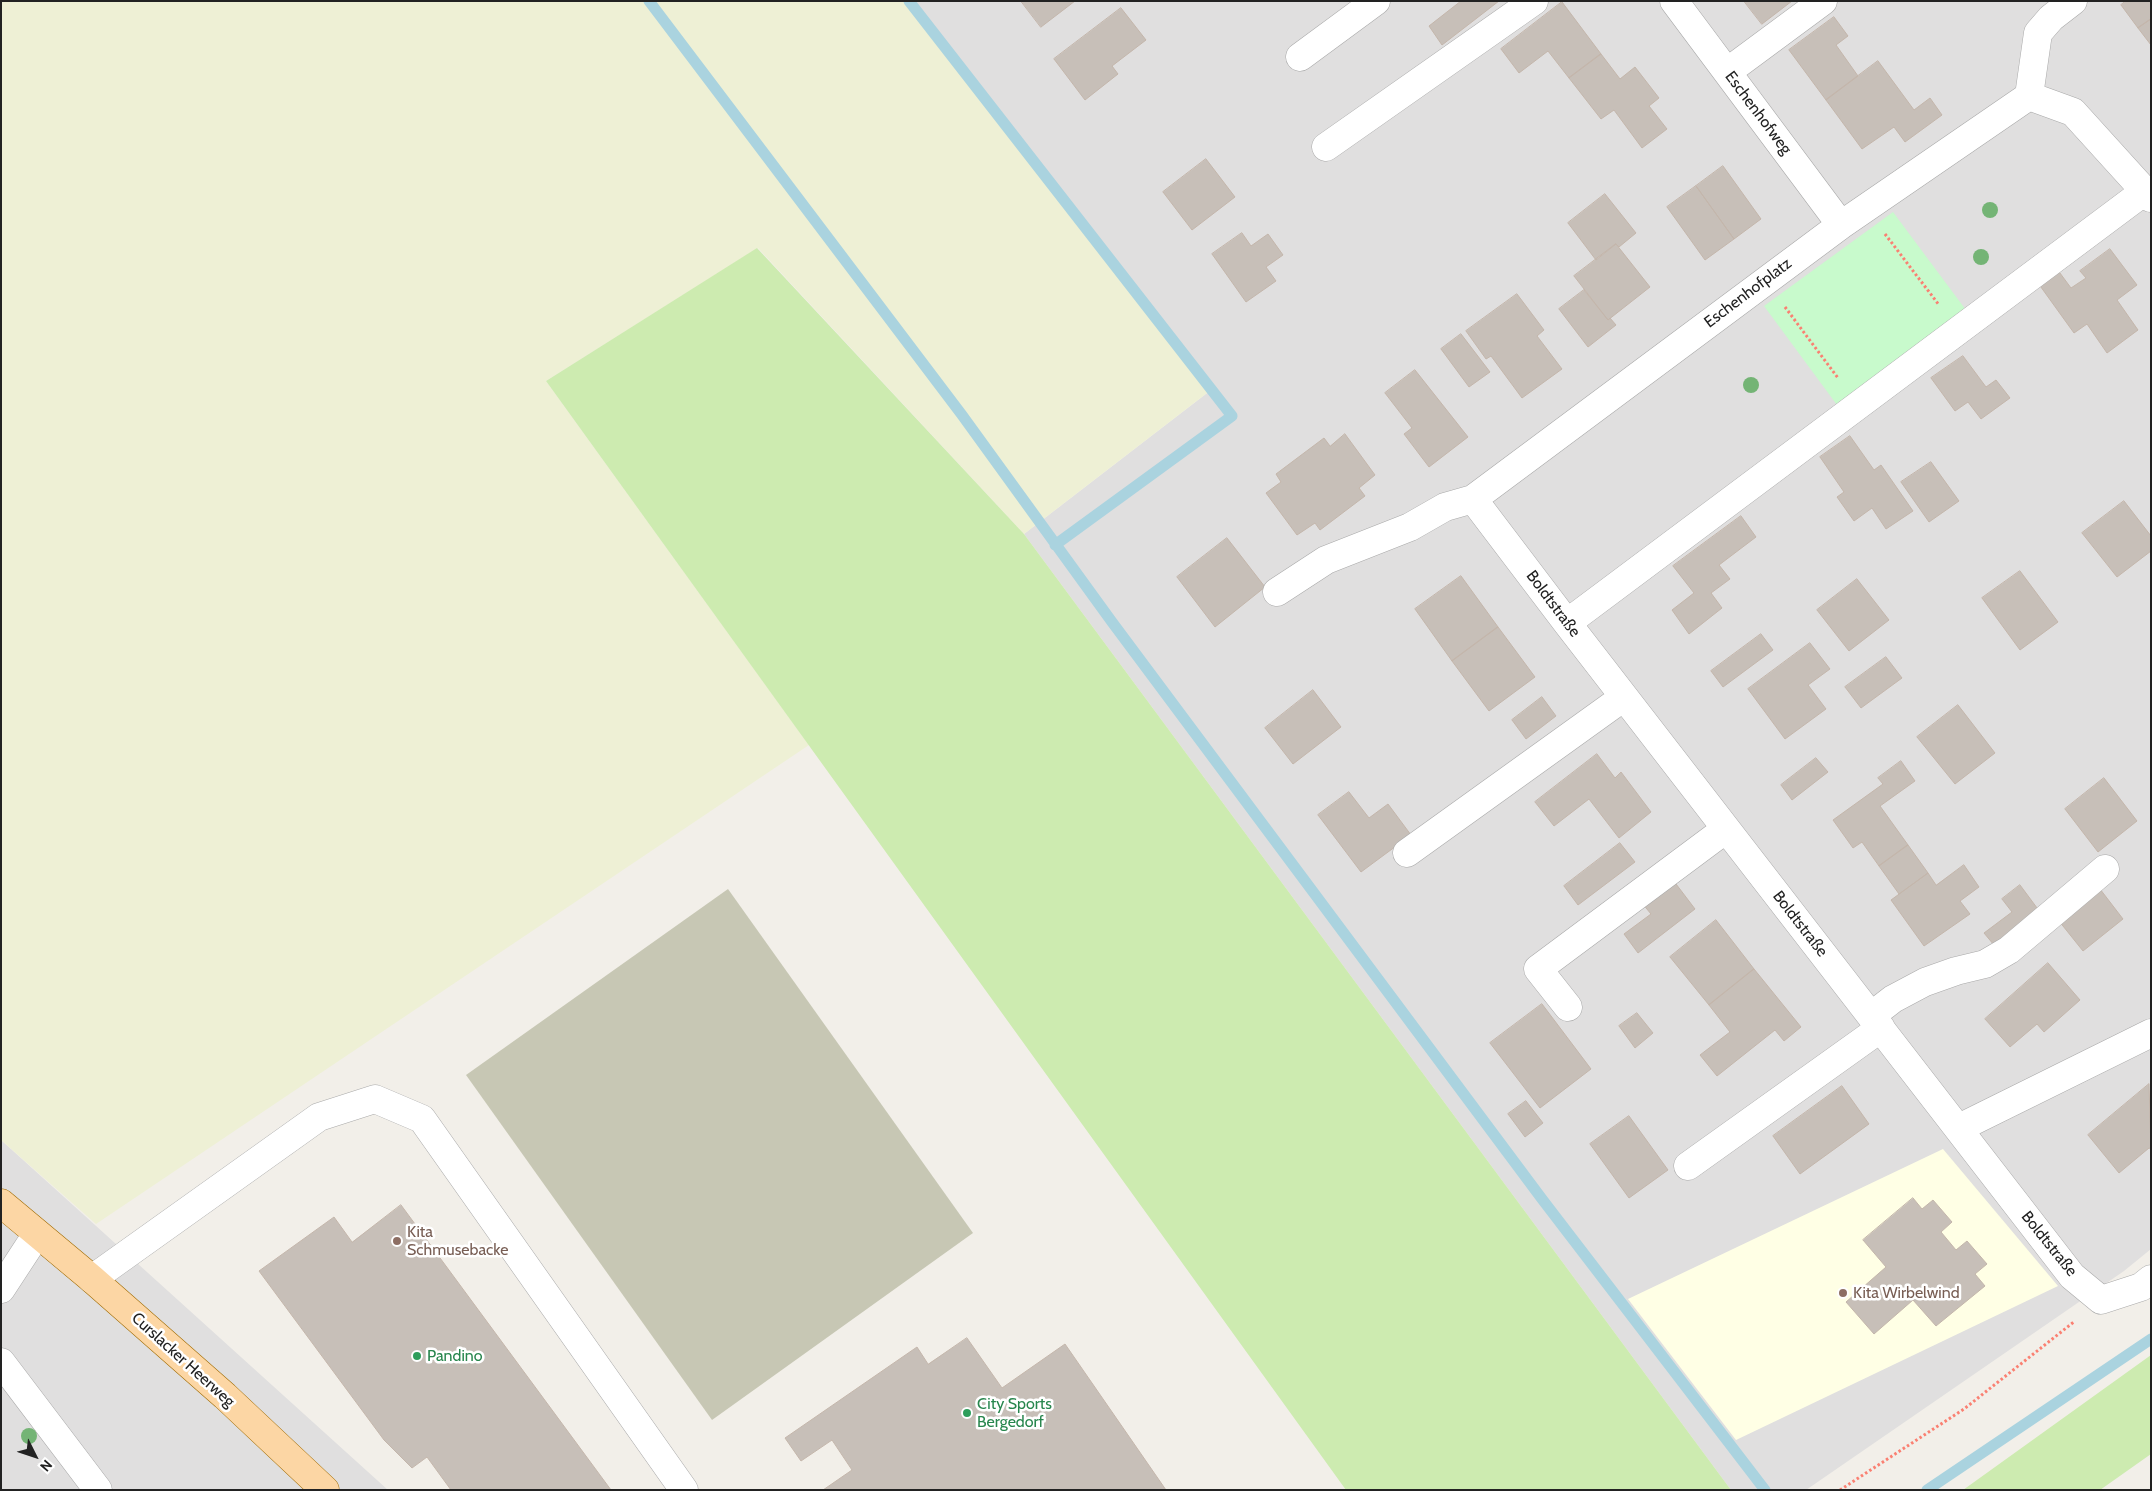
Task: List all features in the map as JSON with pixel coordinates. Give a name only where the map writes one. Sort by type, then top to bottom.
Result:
[{"type":"main road","name":"Curslacker Heerweg","points":[[1,1203],[92,1279],[225,1396],[325,1490]]},
{"type":"street","points":[[1300,57],[1376,1]]},
{"type":"street","points":[[1326,147],[1534,1]]},
{"type":"street","name":"Eschenhofweg","points":[[1674,1],[1841,225]]},
{"type":"street","points":[[1727,72],[1823,1]]},
{"type":"street","points":[[1567,623],[1958,331],[2148,195],[2073,112],[2029,96],[2038,33],[2051,18],[2074,1]]},
{"type":"street","name":"Eschenhofplatz","points":[[1473,499],[1841,225],[2029,96]]},
{"type":"street","points":[[1277,592],[1326,560],[1410,527],[1445,507],[1473,499]]},
{"type":"street","name":"Boldtstraße","points":[[1473,499],[2072,1276],[2101,1300]]},
{"type":"street","points":[[1407,853],[1624,697]]},
{"type":"street","points":[[1568,1007],[1538,969],[1726,829]]},
{"type":"street","points":[[1688,1166],[1876,1022],[1894,999],[1925,982],[1984,964],[2009,950],[2105,869]]},
{"type":"street","points":[[1958,1128],[2151,1033]]},
{"type":"street","points":[[92,1279],[319,1117],[375,1099],[422,1119],[684,1490]]},
{"type":"street","points":[[1,1289],[38,1234]]},
{"type":"street","points":[[2101,1300],[2141,1287],[2151,1279]]},
{"type":"street","points":[[1,1362],[98,1490]]},
{"type":"path","points":[[1866,207],[1958,331]]},
{"type":"path","points":[[1765,281],[1859,405]]},
{"type":"path","points":[[1840,1490],[1964,1409],[2101,1300]]},
{"type":"shaded area","points":[[1,1],[909,1],[1211,390],[1024,534],[758,248],[546,381],[809,745],[96,1224],[1,1140]]},
{"type":"shaded area","points":[[909,1],[2151,1],[2151,1249],[2124,1271],[1806,1490],[1731,1490],[1024,534],[1211,390]]},
{"type":"shaded area","points":[[728,889],[973,1233],[712,1420],[466,1075]]},
{"type":"shaded area","points":[[1,1140],[388,1490],[1,1490]]},
{"type":"shaded area","name":"Kita Wirbelwind","points":[[1943,1149],[2058,1286],[1736,1440],[1628,1299]]},
{"type":"green space","points":[[1893,212],[1966,310],[1837,405],[1764,306]]},
{"type":"green space","points":[[757,248],[1024,534],[1731,1490],[1346,1490],[546,381]]},
{"type":"green space","points":[[2151,1355],[2151,1454],[2100,1490],[1963,1490]]},
{"type":"building","points":[[1021,1],[1075,1],[1041,27]]},
{"type":"building","points":[[1461,1],[1499,1],[1442,45],[1429,26]]},
{"type":"building","points":[[1744,1],[1792,1],[1762,24]]},
{"type":"building","points":[[2126,1],[2151,1],[2151,19],[2138,28],[2121,5]]},
{"type":"building","points":[[1562,2],[1601,54],[1569,78],[1548,51],[1519,73],[1501,49]]},
{"type":"building","points":[[1121,8],[1146,40],[1112,66],[1118,74],[1085,100],[1054,59]]},
{"type":"building","points":[[1834,17],[1848,36],[1836,45],[1858,76],[1826,100],[1789,50]]},
{"type":"building","points":[[2151,19],[2151,45],[2138,28]]},
{"type":"building","points":[[1601,54],[1620,79],[1635,67],[1659,98],[1649,106],[1667,129],[1642,148],[1614,110],[1601,119],[1569,78]]},
{"type":"building","points":[[1878,61],[1914,110],[1930,98],[1942,115],[1905,142],[1894,127],[1862,149],[1826,100]]},
{"type":"building","points":[[1206,159],[1235,197],[1192,230],[1163,192]]},
{"type":"building","points":[[1723,166],[1761,219],[1734,239],[1696,186]]},
{"type":"building","points":[[1696,186],[1734,239],[1705,260],[1667,207]]},
{"type":"building","points":[[1605,194],[1636,233],[1619,247],[1616,244],[1596,260],[1568,223]]},
{"type":"building","points":[[1242,233],[1251,246],[1268,234],[1283,255],[1266,267],[1276,281],[1246,302],[1212,254]]},
{"type":"building","points":[[1616,244],[1650,287],[1608,320],[1574,276]]},
{"type":"building","points":[[2110,249],[2137,285],[2117,300],[2138,330],[2107,353],[2087,324],[2074,333],[2038,283],[2057,269],[2071,288],[2086,278],[2080,271]]},
{"type":"building","points":[[1584,290],[1608,320],[1610,318],[1616,325],[1588,347],[1559,309]]},
{"type":"building","points":[[1517,294],[1544,330],[1537,336],[1562,369],[1522,398],[1491,356],[1486,359],[1466,331]]},
{"type":"building","points":[[1461,334],[1490,372],[1469,387],[1441,349]]},
{"type":"building","points":[[1963,356],[1986,387],[1996,380],[2010,398],[1981,419],[1968,402],[1955,411],[1931,378]]},
{"type":"building","points":[[1415,370],[1468,437],[1429,467],[1404,434],[1412,428],[1385,393]]},
{"type":"building","points":[[1345,434],[1375,475],[1359,488],[1365,496],[1320,530],[1315,523],[1297,535],[1266,493],[1281,482],[1276,474],[1324,438],[1330,446]]},
{"type":"building","points":[[1850,436],[1874,470],[1881,465],[1913,511],[1886,529],[1872,508],[1854,521],[1837,497],[1844,492],[1820,457]]},
{"type":"building","points":[[1931,462],[1959,501],[1929,522],[1901,482]]},
{"type":"building","points":[[2124,501],[2151,536],[2151,551],[2117,577],[2082,533]]},
{"type":"building","points":[[1741,516],[1756,537],[1719,565],[1730,579],[1711,593],[1722,608],[1689,634],[1672,610],[1694,593],[1673,566]]},
{"type":"building","points":[[1227,538],[1265,587],[1215,627],[1177,577]]},
{"type":"building","points":[[2020,571],[2058,622],[2020,650],[1982,598]]},
{"type":"building","points":[[1461,576],[1498,627],[1452,661],[1415,609]]},
{"type":"building","points":[[1857,579],[1889,620],[1849,651],[1817,610]]},
{"type":"building","points":[[1498,627],[1535,677],[1489,711],[1452,661]]},
{"type":"building","points":[[1761,634],[1773,650],[1723,687],[1711,671]]},
{"type":"building","points":[[1810,643],[1830,669],[1808,685],[1826,709],[1785,739],[1748,689]]},
{"type":"building","points":[[1886,657],[1902,678],[1861,708],[1845,687]]},
{"type":"building","points":[[1313,690],[1341,727],[1293,764],[1265,728]]},
{"type":"building","points":[[1542,697],[1556,716],[1526,739],[1512,720]]},
{"type":"building","points":[[1958,705],[1995,753],[1955,784],[1917,737]]},
{"type":"building","points":[[1597,754],[1615,778],[1621,772],[1651,812],[1619,838],[1589,799],[1554,826],[1535,802]]},
{"type":"building","points":[[1816,758],[1828,772],[1792,800],[1781,785]]},
{"type":"building","points":[[1901,761],[1915,781],[1880,806],[1908,845],[1879,866],[1862,842],[1853,848],[1833,820],[1883,784],[1878,778]]},
{"type":"building","points":[[2104,778],[2137,821],[2098,852],[2065,809]]},
{"type":"building","points":[[1349,792],[1369,818],[1388,804],[1411,835],[1361,872],[1318,815]]},
{"type":"building","points":[[1620,843],[1635,862],[1578,905],[1564,886]]},
{"type":"building","points":[[1908,845],[1928,873],[1899,894],[1879,866]]},
{"type":"building","points":[[1964,865],[1979,887],[1960,901],[1970,914],[1924,946],[1891,900],[1928,873],[1936,885]]},
{"type":"building","points":[[1673,880],[1695,909],[1638,953],[1624,934],[1651,914],[1642,903]]},
{"type":"building","points":[[2020,885],[2043,916],[1999,951],[1984,933],[2012,912],[2002,899]]},
{"type":"building","points":[[2100,889],[2123,919],[2083,951],[2059,921]]},
{"type":"building","points":[[1716,920],[1754,969],[1709,1005],[1670,957]]},
{"type":"building","points":[[2048,963],[2080,1000],[2044,1032],[2037,1024],[2010,1047],[1985,1019]]},
{"type":"building","points":[[1754,969],[1801,1027],[1784,1041],[1775,1030],[1717,1076],[1700,1055],[1730,1032],[1709,1005]]},
{"type":"building","points":[[1542,1004],[1591,1069],[1540,1108],[1490,1043]]},
{"type":"building","points":[[1637,1013],[1653,1033],[1635,1048],[1619,1026]]},
{"type":"building","points":[[2149,1084],[2151,1149],[2149,1148],[2119,1173],[2088,1135]]},
{"type":"building","points":[[1842,1086],[1869,1124],[1800,1174],[1773,1136]]},
{"type":"building","points":[[1526,1101],[1543,1123],[1525,1137],[1508,1114]]},
{"type":"building","points":[[1629,1116],[1668,1170],[1629,1198],[1590,1144]]},
{"type":"building","points":[[1913,1198],[1922,1209],[1933,1200],[1952,1222],[1941,1232],[1956,1250],[1967,1241],[1987,1264],[1975,1274],[1985,1286],[1936,1326],[1913,1300],[1874,1334],[1846,1302],[1886,1267],[1863,1240]]},
{"type":"building","name":"Pandino","points":[[401,1205],[611,1490],[451,1490],[427,1457],[412,1468],[384,1440],[259,1271],[334,1217],[352,1242]]},
{"type":"building","name":"City Sports Bergedorf","points":[[967,1338],[1002,1388],[1065,1344],[1166,1490],[823,1490],[852,1470],[832,1440],[801,1461],[785,1438],[917,1347],[928,1364]]},
{"type":"waterway","points":[[649,1],[962,415],[1112,622],[1542,1199],[1765,1490]]},
{"type":"waterway","points":[[909,1],[1232,416],[1055,545]]},
{"type":"waterway","points":[[1927,1490],[2151,1339]]},
{"type":"place","name":"Kita Schmusebacke","points":[[397,1241]]},
{"type":"place","name":"Kita Wirbelwind","points":[[1843,1293]]},
{"type":"place","name":"Pandino","points":[[417,1356]]},
{"type":"place","name":"City Sports Bergedorf","points":[[967,1413]]}]
